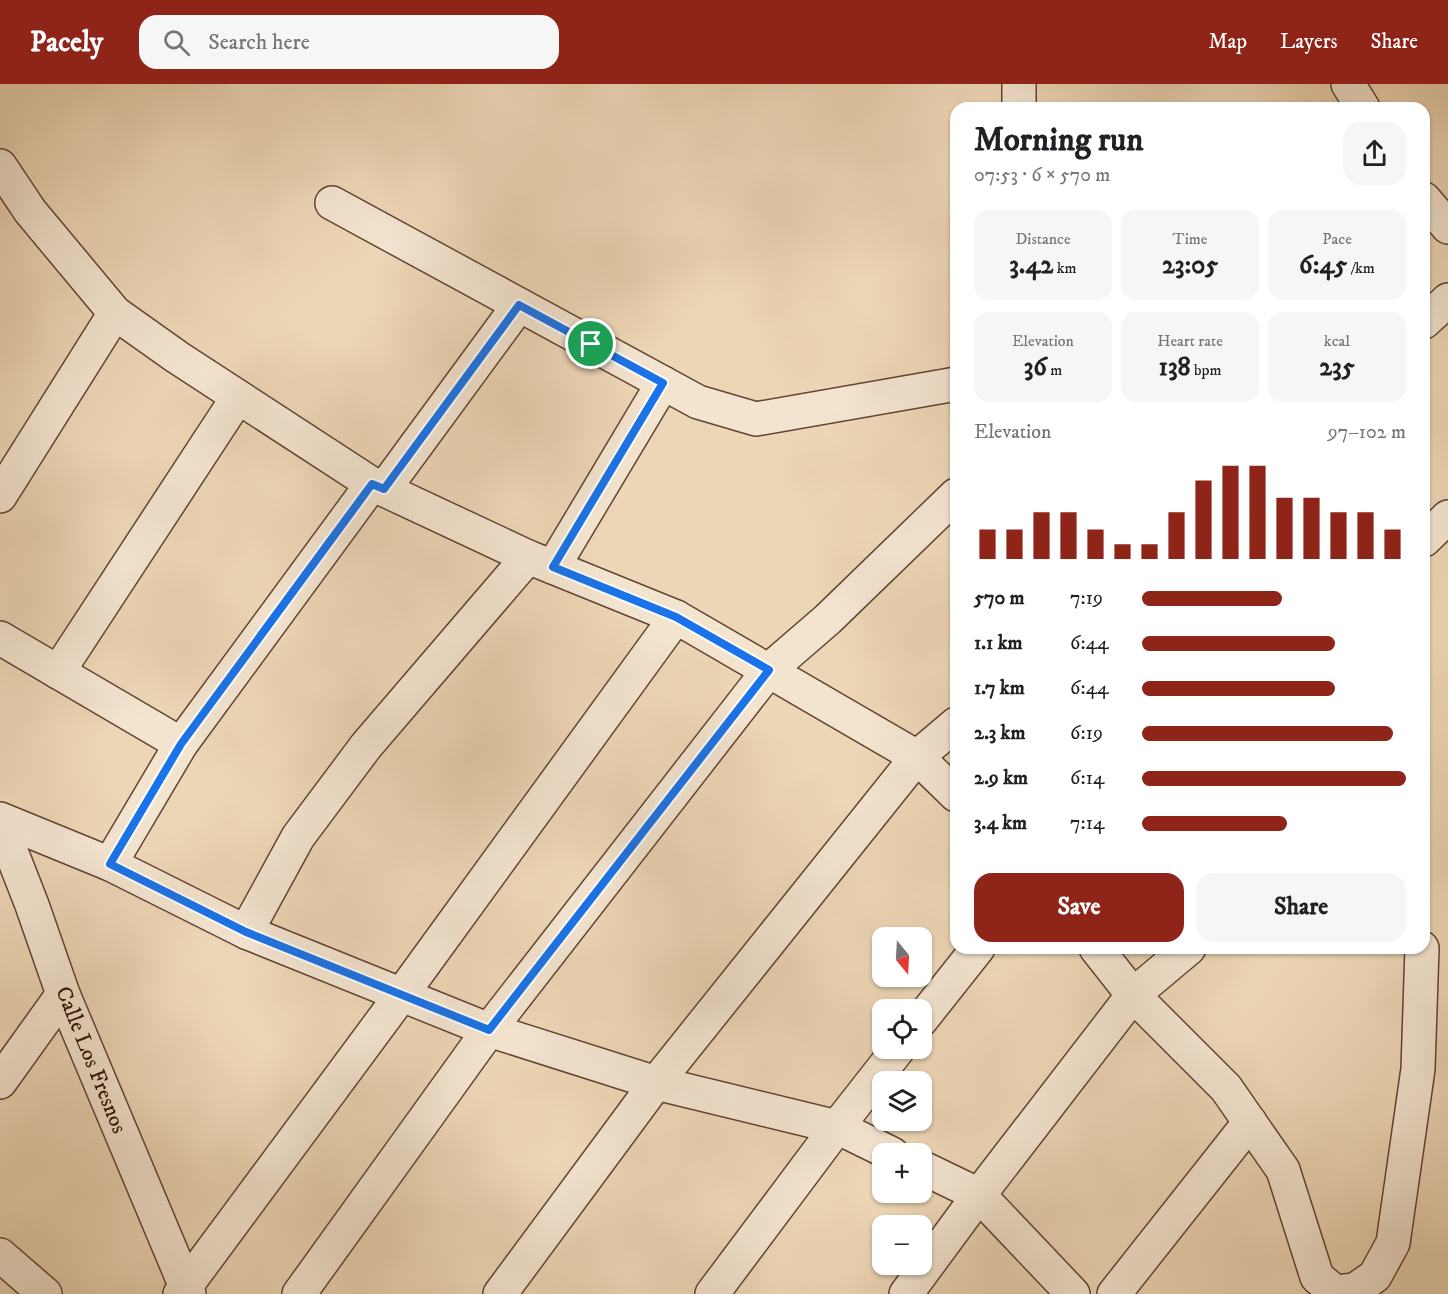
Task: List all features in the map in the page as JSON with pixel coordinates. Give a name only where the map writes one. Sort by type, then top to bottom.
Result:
[{"type":"street","points":[[1019,84],[1019,102]]},
{"type":"street","points":[[1348,84],[1359,102]]},
{"type":"street","points":[[0,166],[30,211],[115,313],[238,397],[378,486],[540,562],[676,617],[917,757],[950,789]]},
{"type":"street","points":[[332,203],[698,402],[756,419],[950,385]]},
{"type":"street","points":[[1430,207],[1448,227]]},
{"type":"street","points":[[1430,316],[1448,300]]},
{"type":"street","points":[[110,864],[181,744],[519,305]]},
{"type":"street","points":[[0,496],[115,313]]},
{"type":"street","points":[[246,932],[298,837],[359,755],[540,562],[663,383]]},
{"type":"street","points":[[58,672],[238,397]]},
{"type":"street","points":[[299,1294],[489,1030],[769,670],[828,619],[950,501]]},
{"type":"street","points":[[1430,534],[1448,517]]},
{"type":"street","points":[[185,1291],[676,617]]},
{"type":"street","points":[[0,638],[181,744]]},
{"type":"street","points":[[500,1294],[656,1083],[917,757],[950,729]]},
{"type":"street","points":[[0,821],[110,864],[246,932],[489,1030],[656,1083],[837,1127],[872,1144]]},
{"type":"street","name":"Calle Los Fresnos","points":[[0,821],[63,994],[185,1291]]},
{"type":"street","points":[[1430,949],[1448,939]]},
{"type":"street","points":[[932,1006],[973,954]]},
{"type":"street","points":[[1101,954],[1133,995],[1226,1088],[1250,1122],[1283,1170],[1317,1277],[1335,1292],[1354,1290],[1375,1276],[1393,1243],[1418,1069],[1422,954]]},
{"type":"street","points":[[906,1294],[1133,995],[1182,954]]},
{"type":"street","points":[[0,1082],[63,994]]},
{"type":"street","points":[[712,1294],[890,1059]]},
{"type":"street","points":[[1114,1294],[1250,1122]]},
{"type":"street","points":[[932,1172],[979,1195],[1073,1294]]},
{"type":"street","points":[[0,1255],[45,1294]]},
{"type":"route","points":[[519,305],[591,344],[663,383],[553,567],[676,617],[769,670],[489,1030],[246,932],[110,864],[181,744],[228,679],[372,484],[384,489],[519,305]]}]
